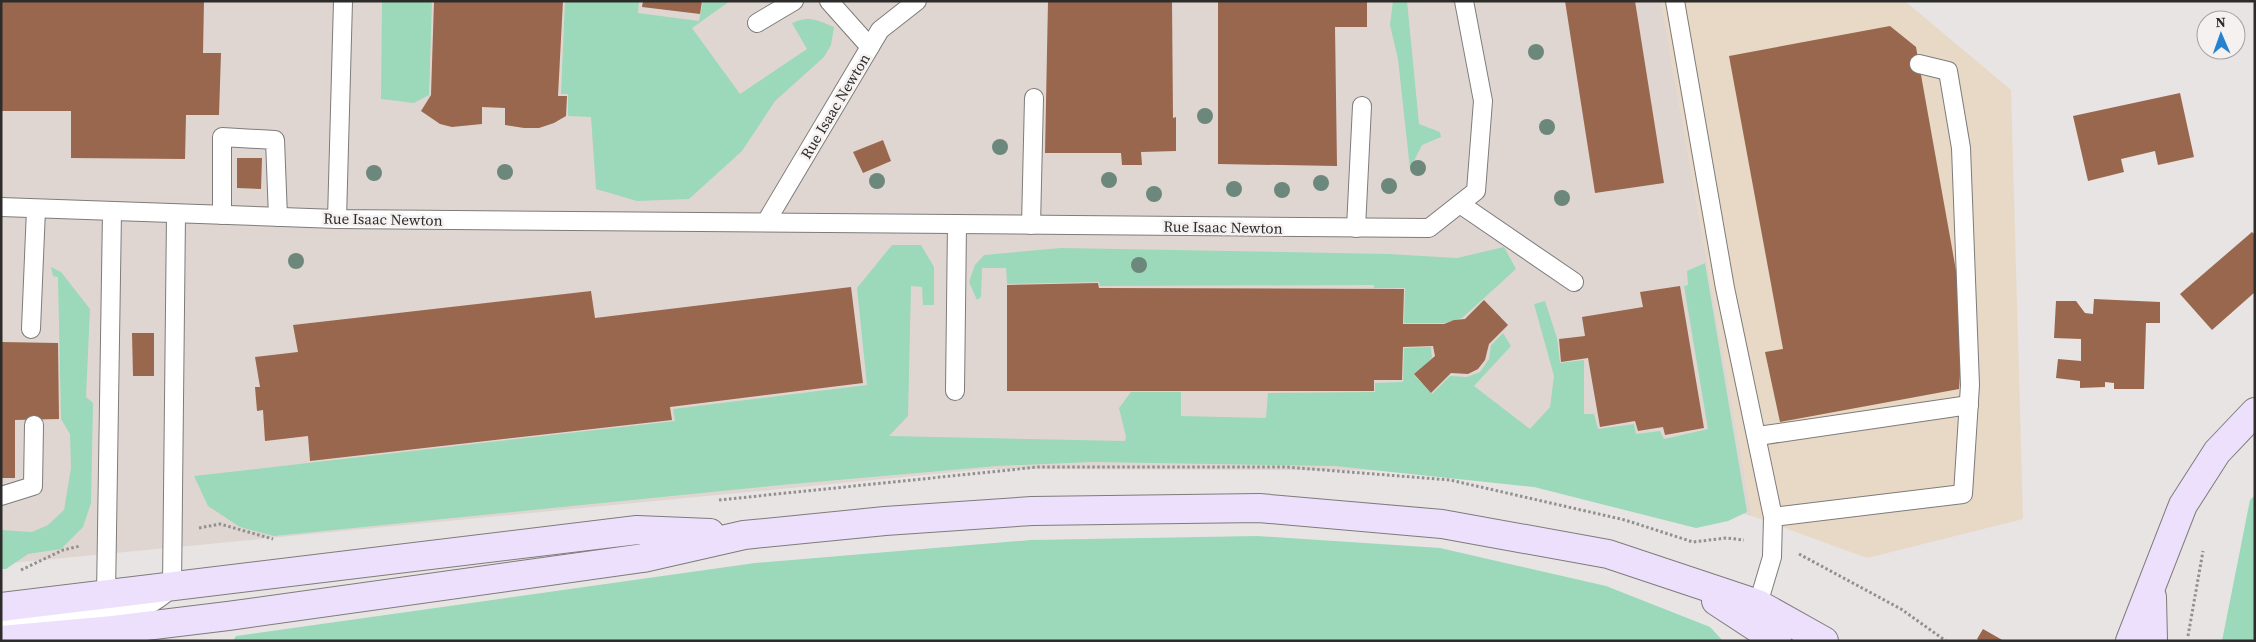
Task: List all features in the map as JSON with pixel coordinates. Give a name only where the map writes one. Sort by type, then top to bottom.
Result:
[{"type":"main road","points":[[2130,641],[2183,505],[2217,452],[2255,412]]},
{"type":"main road","points":[[1,640],[113,630],[228,616],[643,558],[744,535],[885,520],[1032,510],[1259,508],[1442,524],[1608,554],[1758,604],[1824,641]]},
{"type":"main road","points":[[1,607],[637,530],[744,535]]},
{"type":"main road","points":[[1679,579],[1777,641]]},
{"type":"main road","points":[[2152,586],[2153,641]]},
{"type":"lane","points":[[337,219],[343,1]]},
{"type":"lane","points":[[757,23],[794,1]]},
{"type":"lane","points":[[829,1],[870,47]]},
{"type":"lane","name":"Rue Isaac Newton","points":[[766,222],[880,30],[917,1]]},
{"type":"lane","name":"Rue Isaac Newton","points":[[1,207],[337,219],[1429,228],[1476,191],[1483,101],[1464,1]]},
{"type":"lane","points":[[1675,1],[1725,288],[1758,436],[1773,517],[1772,557],[1758,604]]},
{"type":"lane","points":[[1773,517],[1963,494],[1970,385],[1961,148],[1948,71],[1919,64]]},
{"type":"lane","points":[[1031,225],[1034,98]]},
{"type":"lane","points":[[1356,228],[1362,106]]},
{"type":"lane","points":[[222,216],[222,138],[275,140],[278,217]]},
{"type":"lane","points":[[1460,204],[1574,282]]},
{"type":"lane","points":[[31,329],[36,209]]},
{"type":"lane","points":[[106,595],[112,212]]},
{"type":"lane","points":[[1,624],[127,614],[144,608],[162,597],[172,586],[176,214]]},
{"type":"lane","points":[[955,390],[957,224]]},
{"type":"lane","points":[[1758,436],[1969,405]]},
{"type":"lane","points":[[1,496],[33,486],[34,425]]},
{"type":"path","points":[[173,532],[223,526]]},
{"type":"path","points":[[19,570],[63,550],[107,540]]},
{"type":"path","points":[[2187,641],[2203,546]]},
{"type":"path","points":[[1805,556],[1901,609],[1946,641]]},
{"type":"shaded area","points":[[1,1],[1661,1],[1752,516],[1569,471],[987,469],[1,564]]},
{"type":"shaded area","points":[[1661,1],[1905,1],[2011,90],[2023,519],[1867,558],[1752,516]]},
{"type":"green space","points":[[382,1],[432,1],[429,95],[414,103],[381,99]]},
{"type":"green space","points":[[565,1],[639,1],[638,13],[699,21],[703,1],[730,1],[692,28],[740,94],[807,49],[792,23],[809,19],[834,27],[831,45],[824,57],[775,101],[742,151],[689,199],[637,201],[596,189],[591,117],[568,116],[568,94],[561,94]]},
{"type":"green space","points":[[1393,1],[1407,1],[1419,124],[1440,132],[1441,137],[1422,145],[1410,169],[1398,59],[1390,25]]},
{"type":"green space","points":[[892,245],[921,245],[934,267],[934,305],[923,305],[922,287],[911,286],[908,416],[889,436],[1125,441],[1126,437],[1119,408],[1131,392],[1181,392],[1181,416],[1266,418],[1268,393],[1375,392],[1375,383],[1403,382],[1404,348],[1431,347],[1432,358],[1414,375],[1432,394],[1450,376],[1467,377],[1480,372],[1489,359],[1491,345],[1503,333],[1511,346],[1474,386],[1530,429],[1550,407],[1554,376],[1534,304],[1545,301],[1557,338],[1560,363],[1584,360],[1584,414],[1594,414],[1598,429],[1634,424],[1636,434],[1660,431],[1664,439],[1708,429],[1684,286],[1688,285],[1687,271],[1705,263],[1747,512],[1728,521],[1696,528],[1534,487],[1335,466],[1092,462],[997,466],[781,485],[274,536],[240,527],[208,506],[194,476],[675,421],[673,409],[867,385],[857,288]]},
{"type":"green space","points":[[1504,247],[1516,269],[1462,318],[1444,323],[1404,323],[1405,288],[1374,288],[1374,285],[1100,286],[1099,282],[1007,284],[1006,268],[982,268],[981,297],[977,300],[969,282],[975,265],[984,255],[1061,248],[1388,254],[1457,258]]},
{"type":"green space","points":[[51,267],[61,272],[90,309],[86,397],[93,403],[91,503],[83,527],[61,549],[28,554],[6,569],[1,569],[1,530],[32,532],[48,525],[64,510],[71,468],[70,434],[61,419],[58,277],[53,276]]},
{"type":"green space","points":[[2255,495],[2255,641],[2222,641],[2250,500]]},
{"type":"green space","points":[[1257,536],[1440,548],[1606,586],[1710,627],[1723,641],[233,641],[236,636],[755,563],[1031,540]]},
{"type":"building","points":[[1,1],[204,1],[203,53],[221,53],[219,115],[186,115],[185,159],[71,158],[71,111],[1,111]]},
{"type":"building","points":[[434,1],[563,1],[558,96],[567,96],[566,116],[554,123],[539,128],[524,128],[505,125],[505,108],[482,107],[482,124],[452,127],[440,124],[421,111],[431,95]]},
{"type":"building","points":[[643,1],[702,1],[700,14],[642,7]]},
{"type":"building","points":[[1048,1],[1172,1],[1173,118],[1176,117],[1176,151],[1141,152],[1142,165],[1122,165],[1121,153],[1045,153]]},
{"type":"building","points":[[1218,1],[1367,1],[1367,27],[1335,27],[1337,166],[1218,164]]},
{"type":"building","points":[[1565,1],[1635,1],[1664,183],[1595,193]]},
{"type":"building","points":[[1890,26],[1916,47],[1964,315],[1959,389],[1780,422],[1765,352],[1783,349],[1729,56]]},
{"type":"building","points":[[2180,93],[2194,157],[2158,165],[2155,151],[2121,159],[2124,172],[2088,181],[2073,116]]},
{"type":"building","points":[[883,140],[891,161],[863,173],[853,152]]},
{"type":"building","points":[[237,158],[262,158],[261,189],[237,188]]},
{"type":"building","points":[[2252,232],[2255,235],[2255,292],[2212,330],[2180,294]]},
{"type":"building","points":[[1098,283],[1099,288],[1404,289],[1403,324],[1444,324],[1454,320],[1465,319],[1484,300],[1508,325],[1489,344],[1485,360],[1478,369],[1468,374],[1451,373],[1431,393],[1414,374],[1435,356],[1433,346],[1403,347],[1402,380],[1374,380],[1374,391],[1007,391],[1007,285]]},
{"type":"building","points":[[1680,286],[1704,428],[1665,435],[1663,427],[1638,431],[1635,421],[1600,427],[1588,358],[1561,362],[1559,339],[1585,336],[1582,317],[1643,307],[1640,292]]},
{"type":"building","points":[[851,287],[863,383],[670,407],[672,420],[310,461],[308,436],[265,441],[263,410],[257,411],[255,387],[260,387],[255,357],[298,352],[293,325],[591,291],[595,318]]},
{"type":"building","points":[[2094,299],[2160,302],[2160,323],[2146,323],[2144,389],[2114,389],[2114,383],[2105,382],[2105,387],[2080,388],[2080,381],[2056,378],[2058,359],[2081,361],[2081,339],[2054,338],[2056,301],[2076,301],[2085,313],[2093,314]]},
{"type":"building","points":[[132,333],[154,333],[154,376],[133,376]]},
{"type":"building","points":[[1,342],[58,343],[59,419],[15,420],[15,478],[1,478]]},
{"type":"building","points":[[1983,629],[2004,641],[1980,641],[1977,639]]}]
